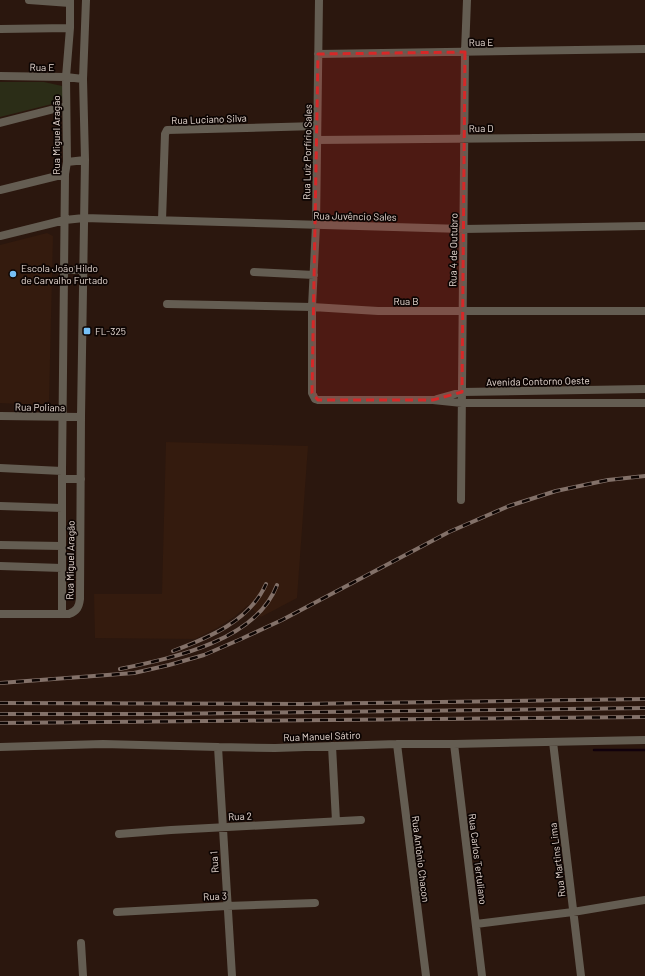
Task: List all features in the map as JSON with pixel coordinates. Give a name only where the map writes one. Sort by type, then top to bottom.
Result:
[{"type":"street","points":[[30,0],[70,1]]},
{"type":"street","name":"Rua Miguel Aragão","points":[[70,1],[70,28],[66,78],[67,162],[65,174],[62,614],[69,614],[76,611],[80,600],[85,160],[83,79],[86,0]]},
{"type":"street","name":"Rua Luíz Porfírio Sales","points":[[315,399],[312,393],[312,307],[316,225],[319,0]]},
{"type":"street","name":"Rua 4 de Outubro","points":[[461,500],[465,52],[467,0]]},
{"type":"street","points":[[0,29],[70,28]]},
{"type":"street","name":"Rua E","points":[[318,54],[645,49]]},
{"type":"street","name":"Rua E","points":[[0,76],[83,79]]},
{"type":"street","points":[[0,123],[66,106]]},
{"type":"street","name":"Rua Luciano Silva","points":[[162,220],[165,134],[167,130],[317,126]]},
{"type":"street","name":"Rua D","points":[[317,140],[645,137]]},
{"type":"street","points":[[67,162],[85,160]]},
{"type":"street","points":[[0,190],[65,174]]},
{"type":"street","name":"Rua Juvêncio Sales","points":[[0,236],[65,220],[84,218],[463,229],[645,226]]},
{"type":"street","points":[[65,270],[83,270]]},
{"type":"street","points":[[254,272],[314,275]]},
{"type":"street","name":"Rua B","points":[[166,304],[312,307],[378,311],[645,311]]},
{"type":"street","name":"Avenida Contorno Oeste","points":[[433,400],[462,392],[645,389]]},
{"type":"street","points":[[587,404],[588,390]]},
{"type":"street","name":"Avenida Contorno Oeste","points":[[315,399],[433,400],[462,404],[645,404]]},
{"type":"street","name":"Rua Poliana","points":[[0,416],[81,417]]},
{"type":"street","points":[[0,468],[62,475],[81,479]]},
{"type":"street","points":[[0,506],[62,508]]},
{"type":"street","points":[[0,545],[62,546]]},
{"type":"street","points":[[0,566],[62,568]]},
{"type":"street","points":[[0,614],[62,614]]},
{"type":"street","name":"Rua Manuel Sátiro","points":[[0,747],[103,744],[218,748],[275,748],[397,744],[645,740]]},
{"type":"street","name":"Rua Martins Lima","points":[[553,742],[581,976]]},
{"type":"street","name":"Rua Antônio Chacon","points":[[397,744],[426,976]]},
{"type":"street","name":"Rua Carlos Tertuliano","points":[[454,744],[482,976]]},
{"type":"street","points":[[332,746],[336,821]]},
{"type":"street","name":"Rua 1","points":[[218,748],[232,976]]},
{"type":"street","name":"Rua 2","points":[[119,834],[361,820]]},
{"type":"street","points":[[476,924],[573,912],[645,900]]},
{"type":"street","name":"Rua 3","points":[[117,912],[315,903]]},
{"type":"street","points":[[81,943],[83,976]]},
{"type":"highlighted area","points":[[465,52],[462,392],[433,400],[318,400],[312,393],[318,54]]},
{"type":"shaded area","points":[[47,233],[53,236],[49,400],[43,405],[0,403],[0,245]]},
{"type":"shaded area","points":[[166,442],[308,446],[297,598],[261,617],[248,605],[234,617],[217,628],[195,639],[95,638],[94,594],[162,594]]},
{"type":"green space","points":[[0,82],[44,82],[62,86],[64,90],[64,97],[60,102],[0,117]]},
{"type":"waterway","points":[[594,750],[645,750]]},
{"type":"railway","points":[[0,683],[134,673],[204,655],[282,620],[449,532],[509,506],[556,491],[608,480],[645,476]]},
{"type":"railway","points":[[173,651],[214,634],[239,618],[259,597],[266,584]]},
{"type":"railway","points":[[120,669],[187,652],[210,644],[232,633],[251,620],[266,604],[277,585]]},
{"type":"railway","points":[[0,703],[300,704],[645,699]]},
{"type":"railway","points":[[0,714],[161,714],[645,708]]},
{"type":"railway","points":[[0,723],[645,717]]},
{"type":"place","name":"Escola João Hildo de Carvalho Furtado","points":[[13,274]]},
{"type":"place","name":"FL-325","points":[[87,331]]}]
